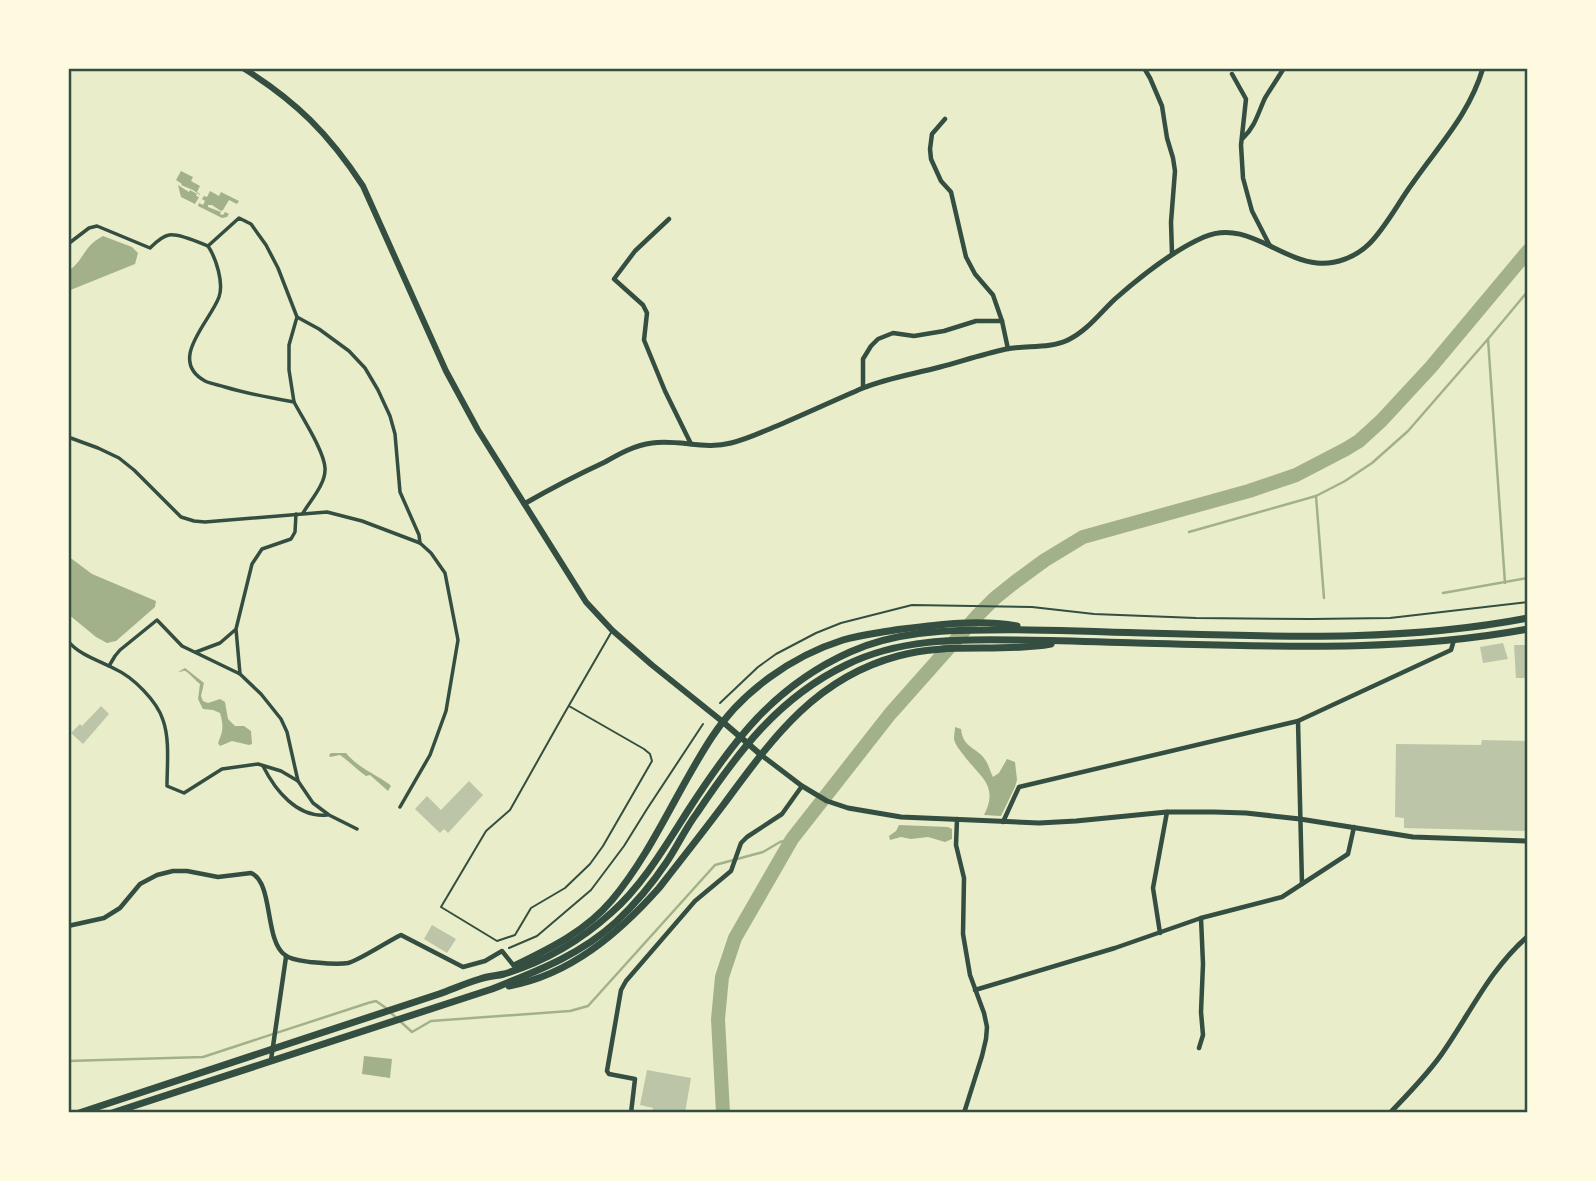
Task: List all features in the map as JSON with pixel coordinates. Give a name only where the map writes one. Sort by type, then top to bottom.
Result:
[{"type":"main road","points":[[243,68],[301,110],[346,160],[363,186],[446,371],[478,429],[586,602],[612,630],[652,665],[760,754]]},
{"type":"main road","points":[[482,978],[503,974],[550,956],[585,935],[610,914],[657,858],[747,727],[779,696],[804,677],[854,650],[918,633],[953,630],[1369,636],[1475,627],[1528,618]]},
{"type":"main road","points":[[79,1113],[482,978],[514,966],[570,937],[612,900],[630,875],[723,722],[745,699],[802,658],[842,640],[933,625],[992,622],[1043,630]]},
{"type":"main road","points":[[112,1113],[492,989],[570,956],[616,922],[631,907],[666,864],[696,814],[755,733],[795,696],[846,664],[904,645],[940,641],[986,639],[1314,647],[1454,640],[1528,629]]},
{"type":"main road","points":[[492,989],[537,979],[557,970],[578,959],[615,932],[642,908],[659,888],[760,754],[783,728],[826,689],[851,673],[898,655],[911,653],[1035,647],[1066,641]]},
{"type":"street","points":[[1143,68],[1162,106],[1175,171],[1171,222],[1172,255]]},
{"type":"street","points":[[1242,139],[1258,117],[1265,99],[1284,68]]},
{"type":"street","points":[[524,504],[563,482],[650,443],[728,444],[863,388],[1008,349],[1068,340],[1172,255],[1203,237],[1222,233],[1244,235],[1308,262],[1324,264],[1349,258],[1369,244],[1466,109],[1475,93],[1483,68]]},
{"type":"street","points":[[1232,74],[1246,99],[1241,158],[1243,178],[1252,211],[1271,247]]},
{"type":"street","points":[[945,119],[932,134],[930,159],[935,171],[951,192],[966,257],[975,274],[992,295],[1003,321],[1008,349]]},
{"type":"street","points":[[208,246],[239,218],[251,224],[272,257],[297,317],[289,345],[289,370],[294,402],[319,449],[325,469],[321,482],[303,513]]},
{"type":"street","points":[[669,219],[635,251],[614,279],[643,305],[647,313],[644,340],[691,444]]},
{"type":"street","points":[[68,244],[89,228],[97,226],[150,248],[169,234],[208,246],[221,288],[219,298],[191,346],[188,358],[195,374],[207,382],[235,390],[294,402]]},
{"type":"street","points":[[297,317],[349,351],[365,368],[378,390],[395,434],[400,492],[420,543]]},
{"type":"street","points":[[863,388],[863,359],[870,346],[878,339],[894,333],[914,336],[944,331],[976,321],[1003,321]]},
{"type":"street","points":[[68,437],[119,458],[181,517],[205,522],[327,512],[362,521],[420,543],[430,553],[445,573],[458,640],[446,711],[438,736],[423,769],[400,807]]},
{"type":"street","points":[[240,674],[236,629],[252,564],[262,548],[291,538],[295,532],[296,514]]},
{"type":"street","points":[[109,666],[120,650],[157,620],[182,646],[240,674],[281,719],[287,732],[298,780],[313,803],[329,815],[357,829]]},
{"type":"street","points":[[194,653],[220,643],[236,629]]},
{"type":"street","points":[[1003,822],[1019,787],[1298,721],[1451,650],[1454,640]]},
{"type":"street","points":[[68,641],[86,655],[120,671],[143,690],[163,718],[167,786],[184,793],[222,769],[258,764],[298,780]]},
{"type":"street","points":[[1298,721],[1302,884]]},
{"type":"street","points":[[760,754],[802,786],[842,807],[901,817],[1003,822],[1076,821],[1167,812],[1245,813],[1413,837],[1528,841]]},
{"type":"street","points":[[263,766],[270,780],[299,809],[316,816],[329,815]]},
{"type":"street","points":[[631,1113],[635,1079],[609,1074],[607,1071],[621,990],[695,901],[732,871],[741,843],[747,836],[782,814],[802,786]]},
{"type":"street","points":[[1160,933],[1153,888],[1167,812]]},
{"type":"street","points":[[957,819],[956,845],[964,878],[963,934],[970,975],[987,1027],[986,1039],[964,1113]]},
{"type":"street","points":[[975,990],[1115,948],[1201,918],[1282,897],[1348,854],[1354,827]]},
{"type":"street","points":[[68,926],[104,918],[120,908],[140,884],[157,875],[173,871],[218,877],[251,873],[256,874],[260,880],[268,904],[271,928],[278,948],[286,957],[321,963],[351,962],[401,935],[463,967],[485,961],[502,951],[514,966]]},
{"type":"street","points":[[1199,1048],[1203,1035],[1201,918]]},
{"type":"street","points":[[1390,1113],[1435,1062],[1510,951],[1528,936]]},
{"type":"street","points":[[271,1060],[286,957]]},
{"type":"lane","points":[[569,706],[645,748],[652,761],[590,864],[565,888],[531,908],[514,935],[498,941],[442,906],[486,831],[510,810],[612,630]]},
{"type":"path","points":[[973,606],[1032,607],[1107,615],[1311,619],[1390,618],[1528,602]]},
{"type":"shaded area","points":[[181,171],[193,177],[191,181],[200,186],[197,192],[200,195],[176,180]]},
{"type":"shaded area","points":[[178,185],[197,194],[199,197],[195,204],[181,197]]},
{"type":"shaded area","points":[[210,191],[219,196],[221,192],[239,201],[237,204],[229,200],[221,211],[208,205],[221,212],[220,214],[229,214],[227,217],[222,218],[198,206],[199,203],[203,205],[205,201],[202,199],[207,197]]},
{"type":"shaded area","points":[[103,236],[132,247],[138,253],[135,264],[68,291],[68,271],[96,240]]},
{"type":"shaded area","points":[[68,558],[92,574],[156,601],[155,607],[116,641],[107,643],[96,637],[68,614]]},
{"type":"shaded area","points":[[185,668],[204,683],[201,696],[203,701],[208,703],[220,699],[225,702],[228,719],[235,726],[244,726],[251,731],[252,744],[232,741],[220,746],[220,713],[203,709],[198,699],[200,684],[186,671],[178,672]]},
{"type":"shaded area","points":[[955,727],[961,729],[968,744],[983,756],[993,777],[999,773],[1007,759],[1015,762],[1017,780],[1001,816],[984,815],[990,795],[988,788],[956,745]]},
{"type":"shaded area","points":[[331,753],[346,753],[389,784],[391,786],[388,791],[340,755],[330,757]]},
{"type":"shaded area","points":[[899,825],[948,827],[952,829],[952,839],[945,842],[928,837],[901,837],[890,840],[889,836]]},
{"type":"shaded area","points":[[364,1056],[392,1059],[390,1078],[362,1074]]},
{"type":"building","points":[[1503,643],[1508,659],[1483,663],[1480,647]]},
{"type":"building","points":[[1514,645],[1528,645],[1528,678],[1516,678]]},
{"type":"building","points":[[101,706],[109,714],[83,744],[71,733],[80,724],[82,726]]},
{"type":"building","points":[[1482,740],[1528,741],[1528,831],[1404,828],[1404,818],[1395,817],[1396,744],[1481,745]]},
{"type":"building","points":[[469,781],[483,795],[448,833],[444,829],[440,833],[415,809],[427,796],[441,810]]},
{"type":"building","points":[[432,925],[456,939],[447,953],[424,939]]},
{"type":"building","points":[[647,1070],[691,1078],[685,1113],[652,1113],[653,1108],[640,1105]]},
{"type":"waterway","points":[[723,1113],[718,1019],[722,977],[735,938],[792,839],[890,714],[978,615],[1015,582],[1083,537],[1249,491],[1296,475],[1359,441],[1431,367],[1528,251]]},
{"type":"waterway","points":[[1505,583],[1488,339],[1528,291]]},
{"type":"waterway","points":[[1189,532],[1316,496],[1345,481],[1372,463],[1408,431],[1488,339]]},
{"type":"waterway","points":[[1316,496],[1324,598]]},
{"type":"waterway","points":[[1443,593],[1528,578]]},
{"type":"waterway","points":[[391,1013],[412,1032],[431,1021],[570,1011],[588,1006],[715,865],[763,852],[780,842],[792,839]]},
{"type":"waterway","points":[[68,1061],[203,1057],[368,1003],[376,1001],[386,1008]]}]
